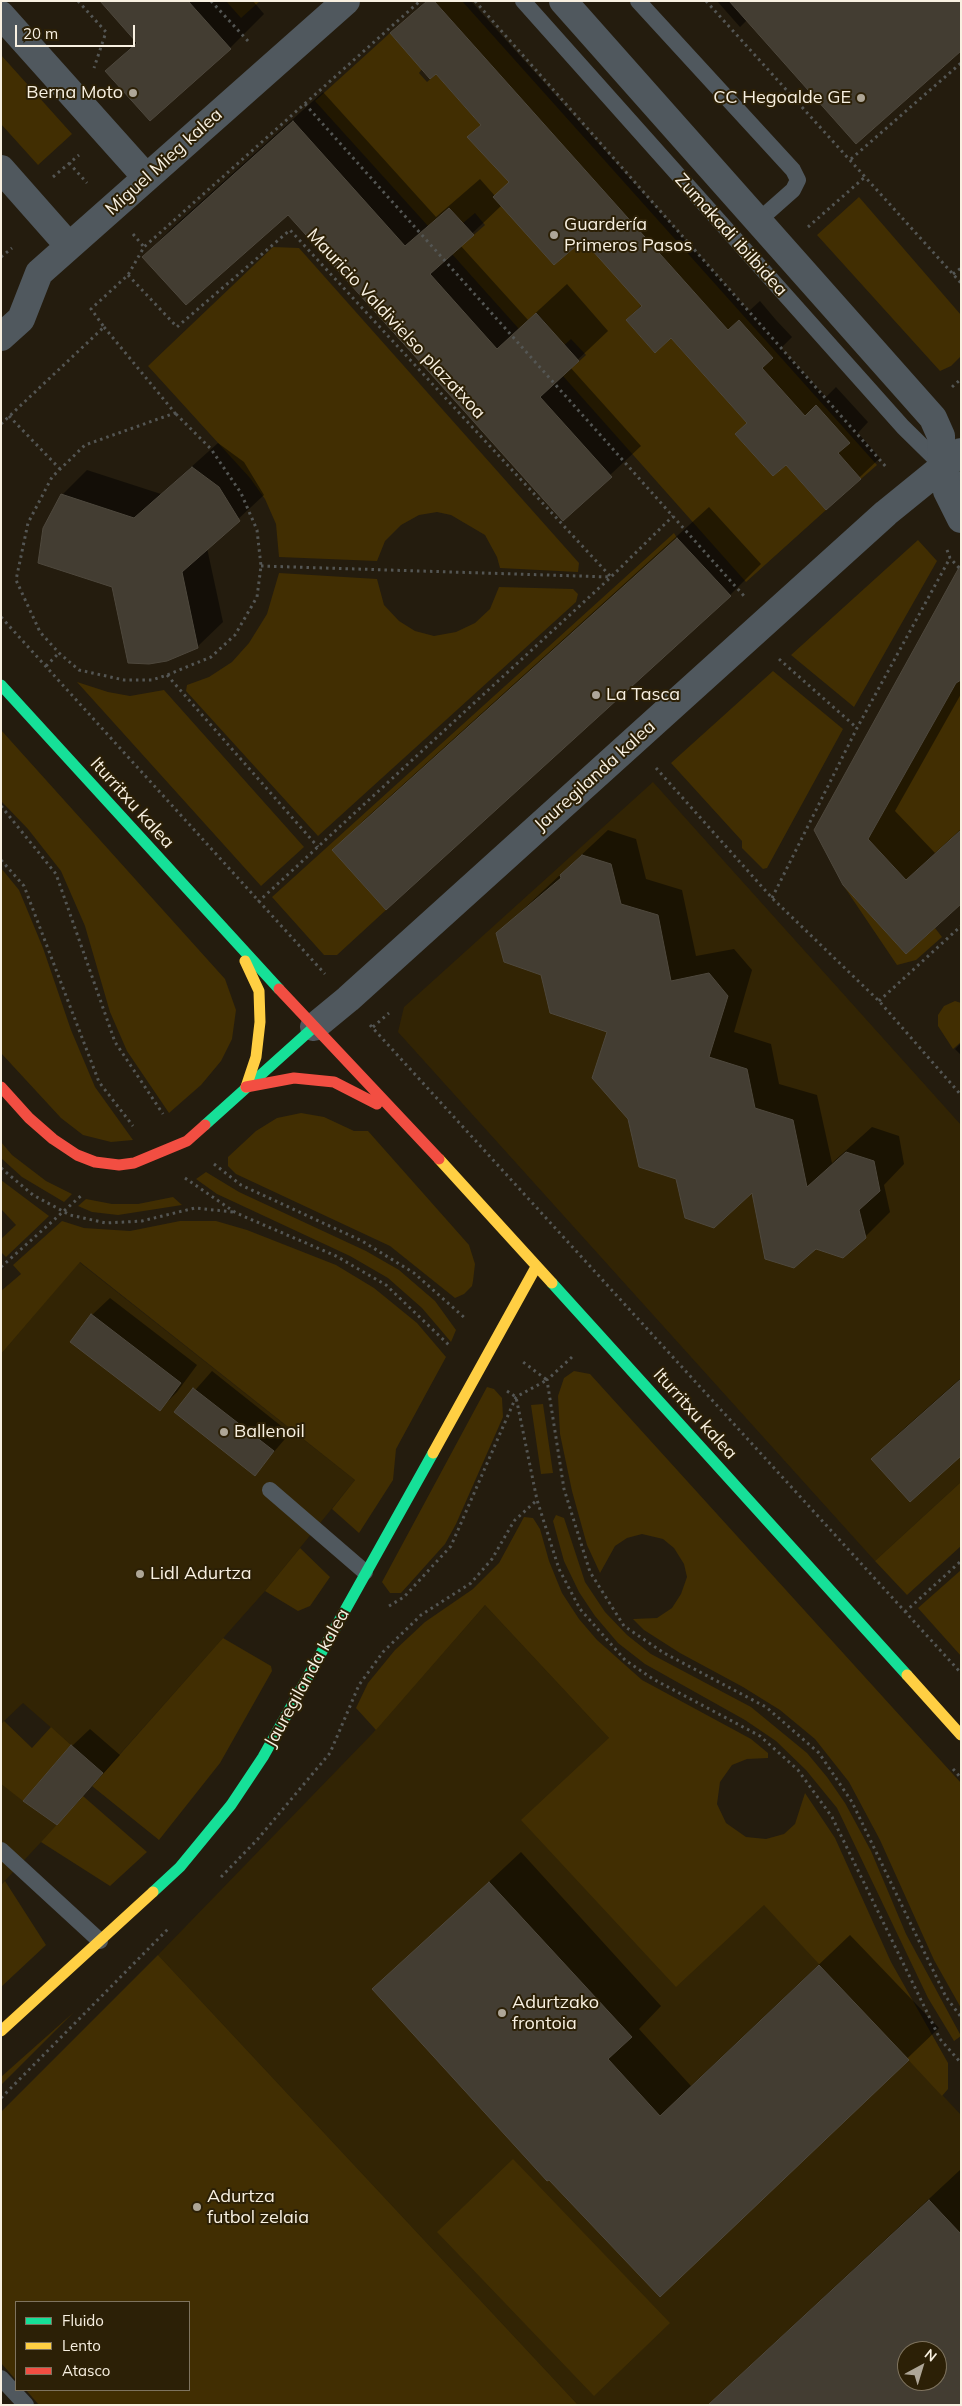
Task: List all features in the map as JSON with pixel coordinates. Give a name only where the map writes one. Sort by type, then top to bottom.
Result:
[{"type":"main road","name":"Iturritxu kalea","points":[[1,685],[238,946],[402,1118],[961,1735]]},
{"type":"main road","name":"Iturritxu kalea","points":[[238,946],[259,990],[260,1022],[256,1058],[246,1087]]},
{"type":"main road","name":"Iturritxu kalea","points":[[1,1087],[29,1118],[53,1139],[77,1155],[95,1162],[119,1165],[134,1163],[187,1141],[314,1027]]},
{"type":"main road","name":"Iturritxu kalea","points":[[246,1087],[294,1078],[334,1082],[402,1118]]},
{"type":"main road","name":"Jauregilanda kalea","points":[[1,2032],[180,1868],[231,1805],[263,1757],[536,1267]]},
{"type":"street","name":"Miguel Mieg kalea","points":[[1,337],[21,319],[39,273],[346,1]]},
{"type":"street","name":"Zumakadi ibilbidea","points":[[563,1],[933,418],[955,467],[946,491],[961,519]]},
{"type":"street","points":[[1,15],[146,177]]},
{"type":"street","points":[[1,169],[69,246]]},
{"type":"street","name":"Jauregilanda kalea","points":[[314,1027],[348,999],[886,513],[955,467]]},
{"type":"lane","name":"Zumakadi ibilbidea","points":[[523,1],[904,427],[955,467]]},
{"type":"lane","points":[[638,1],[793,170],[798,180],[793,190],[758,221]]},
{"type":"lane","points":[[270,1490],[365,1572]]},
{"type":"lane","points":[[1,1850],[100,1942]]},
{"type":"lane","points":[[1,2378],[26,2405]]},
{"type":"path","points":[[78,1],[106,32],[92,74]]},
{"type":"path","points":[[211,1],[250,44]]},
{"type":"path","points":[[176,413],[85,445],[52,477],[28,523],[16,580],[40,632],[59,653],[79,670],[124,680],[152,680],[211,657],[235,635],[258,597],[261,566],[257,530],[241,493],[211,448],[176,413],[91,309],[128,275],[144,246],[420,1]]},
{"type":"path","points":[[475,1],[887,468]]},
{"type":"path","points":[[706,1],[961,283]]},
{"type":"path","points":[[850,159],[961,63]]},
{"type":"path","points":[[305,104],[744,596]]},
{"type":"path","points":[[28,198],[106,132]]},
{"type":"path","name":"Mauricio Valdivielso plazatxoa","points":[[128,275],[177,327],[290,230],[611,577]]},
{"type":"path","points":[[953,274],[961,268]]},
{"type":"path","points":[[1,424],[104,327]]},
{"type":"path","points":[[9,416],[60,469]]},
{"type":"path","points":[[258,902],[611,577],[673,516]]},
{"type":"path","points":[[772,898],[857,728],[950,558]]},
{"type":"path","points":[[261,566],[611,577]]},
{"type":"path","points":[[1,617],[625,1306],[961,1673]]},
{"type":"path","points":[[46,666],[59,653]]},
{"type":"path","points":[[779,659],[857,728]]},
{"type":"path","points":[[167,675],[318,847]]},
{"type":"path","points":[[656,767],[772,898],[879,1001],[961,1095]]},
{"type":"path","points":[[1,860],[24,886],[99,1082],[156,1155],[197,1188],[236,1213],[336,1256],[386,1285],[478,1371],[516,1397],[537,1500],[558,1569],[580,1609],[625,1660],[653,1679],[760,1736],[798,1770],[832,1817],[940,2039],[961,2063]]},
{"type":"path","points":[[879,1001],[961,926]]},
{"type":"path","points":[[1,1168],[33,1195],[70,1215],[106,1223],[142,1221],[195,1208],[236,1213]]},
{"type":"path","points":[[1,1267],[88,1189]]},
{"type":"path","points":[[547,1380],[564,1489],[590,1572],[624,1626],[664,1654],[766,1707],[819,1753],[852,1802],[946,1997],[961,2016]]},
{"type":"path","points":[[905,1612],[961,1561]]},
{"type":"shaded area","points":[[226,1],[260,1],[241,18]]},
{"type":"shaded area","points":[[434,1],[462,1],[877,465],[861,479],[838,453],[849,443],[816,406],[805,416],[762,368],[773,358],[739,320],[728,330]]},
{"type":"shaded area","points":[[390,33],[422,69],[419,73],[427,82],[436,74],[481,125],[468,137],[549,209],[524,231],[554,265],[583,239],[642,305],[626,320],[655,353],[671,338],[747,423],[735,434],[773,476],[786,465],[826,510],[746,582],[563,376],[586,355],[571,339],[548,360],[550,328],[537,313],[519,329],[452,254],[485,225],[475,213],[463,223],[449,208],[428,226],[315,101]]},
{"type":"shaded area","points":[[1,55],[72,134],[38,165],[1,124]]},
{"type":"shaded area","points":[[859,197],[961,315],[961,356],[951,366],[940,371],[817,235]]},
{"type":"shaded area","points":[[273,247],[299,248],[579,563],[578,572],[500,568],[497,557],[485,535],[451,515],[437,512],[419,515],[401,525],[385,541],[377,561],[279,557],[276,524],[265,499],[250,478],[148,366]]},
{"type":"shaded area","points":[[674,533],[677,538],[333,850],[386,910],[337,955],[324,955],[272,897]]},
{"type":"shaded area","points":[[918,540],[937,561],[854,707],[791,655]]},
{"type":"shaded area","points":[[279,573],[377,579],[384,605],[399,621],[415,631],[434,636],[456,632],[475,623],[490,609],[499,587],[573,589],[578,594],[576,602],[318,836],[186,691],[187,685],[209,677],[232,662],[249,643],[267,614]]},
{"type":"shaded area","points":[[773,671],[843,729],[767,868],[763,869],[742,848],[742,841],[671,763]]},
{"type":"shaded area","points":[[961,680],[961,830],[906,880],[868,839],[956,683]]},
{"type":"shaded area","points":[[77,682],[108,692],[130,696],[164,690],[304,847],[261,886]]},
{"type":"shaded area","points":[[1,730],[225,979],[236,1010],[232,1039],[221,1061],[201,1085],[169,1113],[127,1051],[110,1012],[85,926],[61,871],[28,829],[1,801]]},
{"type":"shaded area","points":[[653,782],[961,1125],[961,1482],[875,1561],[398,1032],[404,1007]]},
{"type":"shaded area","points":[[1,868],[19,890],[43,948],[71,1030],[95,1087],[133,1140],[111,1142],[83,1135],[61,1118],[1,1053]]},
{"type":"shaded area","points":[[843,885],[906,954],[935,928],[942,937],[916,960],[897,965]]},
{"type":"shaded area","points":[[955,1001],[961,1003],[961,1042],[953,1049],[938,1026],[938,1015],[944,1006]]},
{"type":"shaded area","points":[[301,1113],[324,1117],[354,1131],[368,1131],[469,1245],[475,1264],[472,1286],[464,1294],[455,1298],[390,1246],[236,1174],[228,1166],[228,1157],[256,1131],[277,1118]]},
{"type":"shaded area","points":[[1,1142],[12,1155],[46,1181],[72,1194],[64,1202],[22,1177],[1,1158]]},
{"type":"shaded area","points":[[206,1172],[239,1192],[366,1251],[399,1270],[435,1301],[456,1330],[451,1342],[422,1308],[388,1278],[350,1256],[217,1194],[196,1179]]},
{"type":"shaded area","points":[[1,1180],[49,1216],[6,1257],[1,1252],[1,1239],[16,1225],[1,1209]]},
{"type":"shaded area","points":[[173,1197],[182,1205],[118,1215],[92,1212],[78,1206],[86,1199],[112,1204],[138,1204]]},
{"type":"shaded area","points":[[62,1221],[84,1228],[130,1231],[180,1221],[216,1221],[247,1230],[336,1265],[374,1288],[417,1323],[446,1357],[396,1449],[393,1480],[359,1533],[332,1509],[355,1480],[80,1262],[1,1354],[1,1291],[21,1274],[13,1265]]},
{"type":"shaded area","name":"Lidl Adurtza","points":[[79,1262],[355,1480],[265,1591],[103,1773],[23,1703],[1,1724],[1,1354]]},
{"type":"shaded area","points":[[574,1371],[590,1374],[961,1783],[961,2008],[934,1960],[880,1840],[849,1782],[815,1739],[780,1710],[743,1687],[680,1653],[644,1630],[633,1619],[657,1618],[672,1608],[681,1594],[687,1577],[684,1564],[674,1548],[663,1539],[642,1534],[627,1538],[615,1546],[600,1573],[587,1545],[572,1491],[560,1434],[558,1396],[564,1378]]},
{"type":"shaded area","points":[[487,1387],[494,1389],[502,1398],[503,1417],[456,1524],[445,1544],[401,1593],[390,1593],[382,1582]]},
{"type":"shaded area","points":[[543,1404],[553,1473],[541,1474],[531,1405]]},
{"type":"shaded area","points":[[961,1482],[961,1546],[907,1595],[875,1561]]},
{"type":"shaded area","points":[[556,1515],[564,1518],[585,1582],[605,1612],[627,1635],[651,1654],[751,1707],[807,1753],[827,1777],[845,1803],[871,1851],[906,1934],[961,2036],[954,2041],[928,1998],[837,1808],[806,1770],[776,1741],[745,1720],[645,1664],[618,1643],[595,1616],[579,1592],[564,1561],[553,1521]]},
{"type":"shaded area","points":[[524,1517],[533,1518],[540,1529],[549,1561],[562,1593],[579,1619],[597,1640],[642,1680],[751,1739],[768,1753],[768,1758],[747,1759],[732,1765],[720,1782],[717,1804],[726,1823],[746,1837],[766,1839],[784,1834],[795,1824],[805,1793],[835,1838],[891,1962],[948,2063],[948,2089],[942,2096],[764,1905],[676,1987],[521,1820],[609,1738],[485,1605],[376,1730],[356,1708],[368,1683],[395,1650],[425,1622],[473,1589],[499,1563]]},
{"type":"shaded area","points":[[300,1548],[330,1577],[310,1606],[298,1611],[265,1591]]},
{"type":"shaded area","points":[[961,1570],[961,1656],[918,1608]]},
{"type":"shaded area","points":[[485,1605],[961,2115],[961,2405],[578,2405],[158,1955],[372,1734]]},
{"type":"shaded area","points":[[223,1638],[271,1666],[272,1671],[220,1763],[159,1840],[92,1786]]},
{"type":"shaded area","points":[[4,1721],[32,1748],[51,1727],[71,1745],[23,1801],[1,1784],[1,1724]]},
{"type":"shaded area","points":[[1,1784],[57,1825],[1,1885]]},
{"type":"shaded area","points":[[83,1796],[147,1852],[110,1886],[41,1842]]},
{"type":"shaded area","points":[[5,1881],[46,1945],[1,1987],[1,1885]]},
{"type":"shaded area","name":"Adurtza futbol zelaia","points":[[158,1955],[578,2405],[39,2405],[27,2391],[190,2391],[190,2301],[15,2301],[15,2379],[1,2363],[1,2112]]},
{"type":"shaded area","points":[[74,2012],[1,2085],[1,2077]]},
{"type":"shaded area","points":[[513,2159],[670,2323],[594,2396],[437,2232]]},
{"type":"building","points":[[100,1],[188,1],[231,49],[150,121],[105,71],[137,43]]},
{"type":"building","points":[[427,1],[434,1],[728,330],[739,320],[773,358],[762,368],[805,416],[816,405],[850,443],[838,453],[861,479],[826,510],[786,465],[773,476],[735,434],[747,423],[671,338],[655,353],[626,320],[642,306],[583,240],[554,265],[493,197],[509,182],[467,137],[481,125],[436,74],[430,79],[390,33]]},
{"type":"building","name":"CC Hegoalde GE","points":[[729,1],[961,1],[961,51],[856,144]]},
{"type":"building","points":[[293,121],[405,246],[449,208],[474,235],[430,274],[497,349],[536,313],[579,361],[540,397],[612,477],[563,521],[288,215],[186,305],[142,257]]},
{"type":"building","points":[[192,467],[219,487],[240,521],[182,572],[198,648],[167,661],[149,664],[128,663],[112,587],[38,563],[43,528],[61,494],[134,518]]},
{"type":"building","points":[[677,538],[731,596],[386,910],[332,850]]},
{"type":"building","points":[[961,564],[961,680],[956,683],[868,839],[906,880],[961,830],[961,904],[906,954],[843,885],[814,830]]},
{"type":"building","points":[[582,855],[611,864],[621,904],[658,915],[671,981],[709,973],[728,996],[709,1057],[747,1069],[755,1108],[793,1120],[807,1187],[846,1152],[874,1161],[880,1191],[859,1210],[866,1238],[843,1258],[816,1249],[794,1268],[765,1259],[752,1193],[714,1228],[685,1218],[676,1179],[639,1167],[628,1119],[592,1078],[607,1032],[550,1013],[541,975],[504,962],[496,933],[561,878],[560,875]]},
{"type":"building","points":[[91,1314],[181,1383],[160,1411],[70,1342]]},
{"type":"building","points":[[961,1379],[961,1456],[910,1502],[871,1459]]},
{"type":"building","name":"Ballenoil","points":[[193,1388],[274,1451],[255,1476],[174,1412]]},
{"type":"building","points":[[71,1745],[103,1773],[57,1825],[23,1801]]},
{"type":"building","points":[[489,1882],[632,2037],[608,2059],[660,2116],[819,1965],[909,2060],[660,2297],[549,2180],[547,2181],[372,1989]]},
{"type":"building","points":[[929,2200],[961,2234],[961,2405],[708,2405]]},
{"type":"traffic: fast","points":[[1,685],[279,989]]},
{"type":"traffic: fast","points":[[205,1125],[314,1027]]},
{"type":"traffic: fast","points":[[552,1283],[907,1675]]},
{"type":"traffic: fast","points":[[153,1892],[180,1867],[231,1805],[263,1757],[433,1453]]},
{"type":"traffic: slow","points":[[245,961],[259,991],[260,1022],[256,1057],[246,1087]]},
{"type":"traffic: slow","points":[[439,1159],[552,1283]]},
{"type":"traffic: slow","points":[[433,1453],[536,1267]]},
{"type":"traffic: slow","points":[[907,1675],[961,1735]]},
{"type":"traffic: slow","points":[[1,2031],[153,1892]]},
{"type":"traffic: jam","points":[[279,989],[439,1159]]},
{"type":"traffic: jam","points":[[246,1087],[294,1078],[334,1082],[377,1104]]},
{"type":"traffic: jam","points":[[1,1087],[29,1118],[53,1139],[77,1155],[95,1162],[119,1165],[134,1163],[187,1141],[205,1125]]},
{"type":"place","name":"Berna Moto","points":[[133,93]]},
{"type":"place","name":"CC Hegoalde GE","points":[[861,98]]},
{"type":"place","name":"Guardería Primeros Pasos","points":[[554,235]]},
{"type":"place","name":"La Tasca","points":[[596,695]]},
{"type":"place","name":"Ballenoil","points":[[224,1432]]},
{"type":"place","name":"Lidl Adurtza","points":[[140,1574]]},
{"type":"place","name":"Adurtzako frontoia","points":[[502,2013]]},
{"type":"place","name":"Adurtza futbol zelaia","points":[[197,2207]]}]
